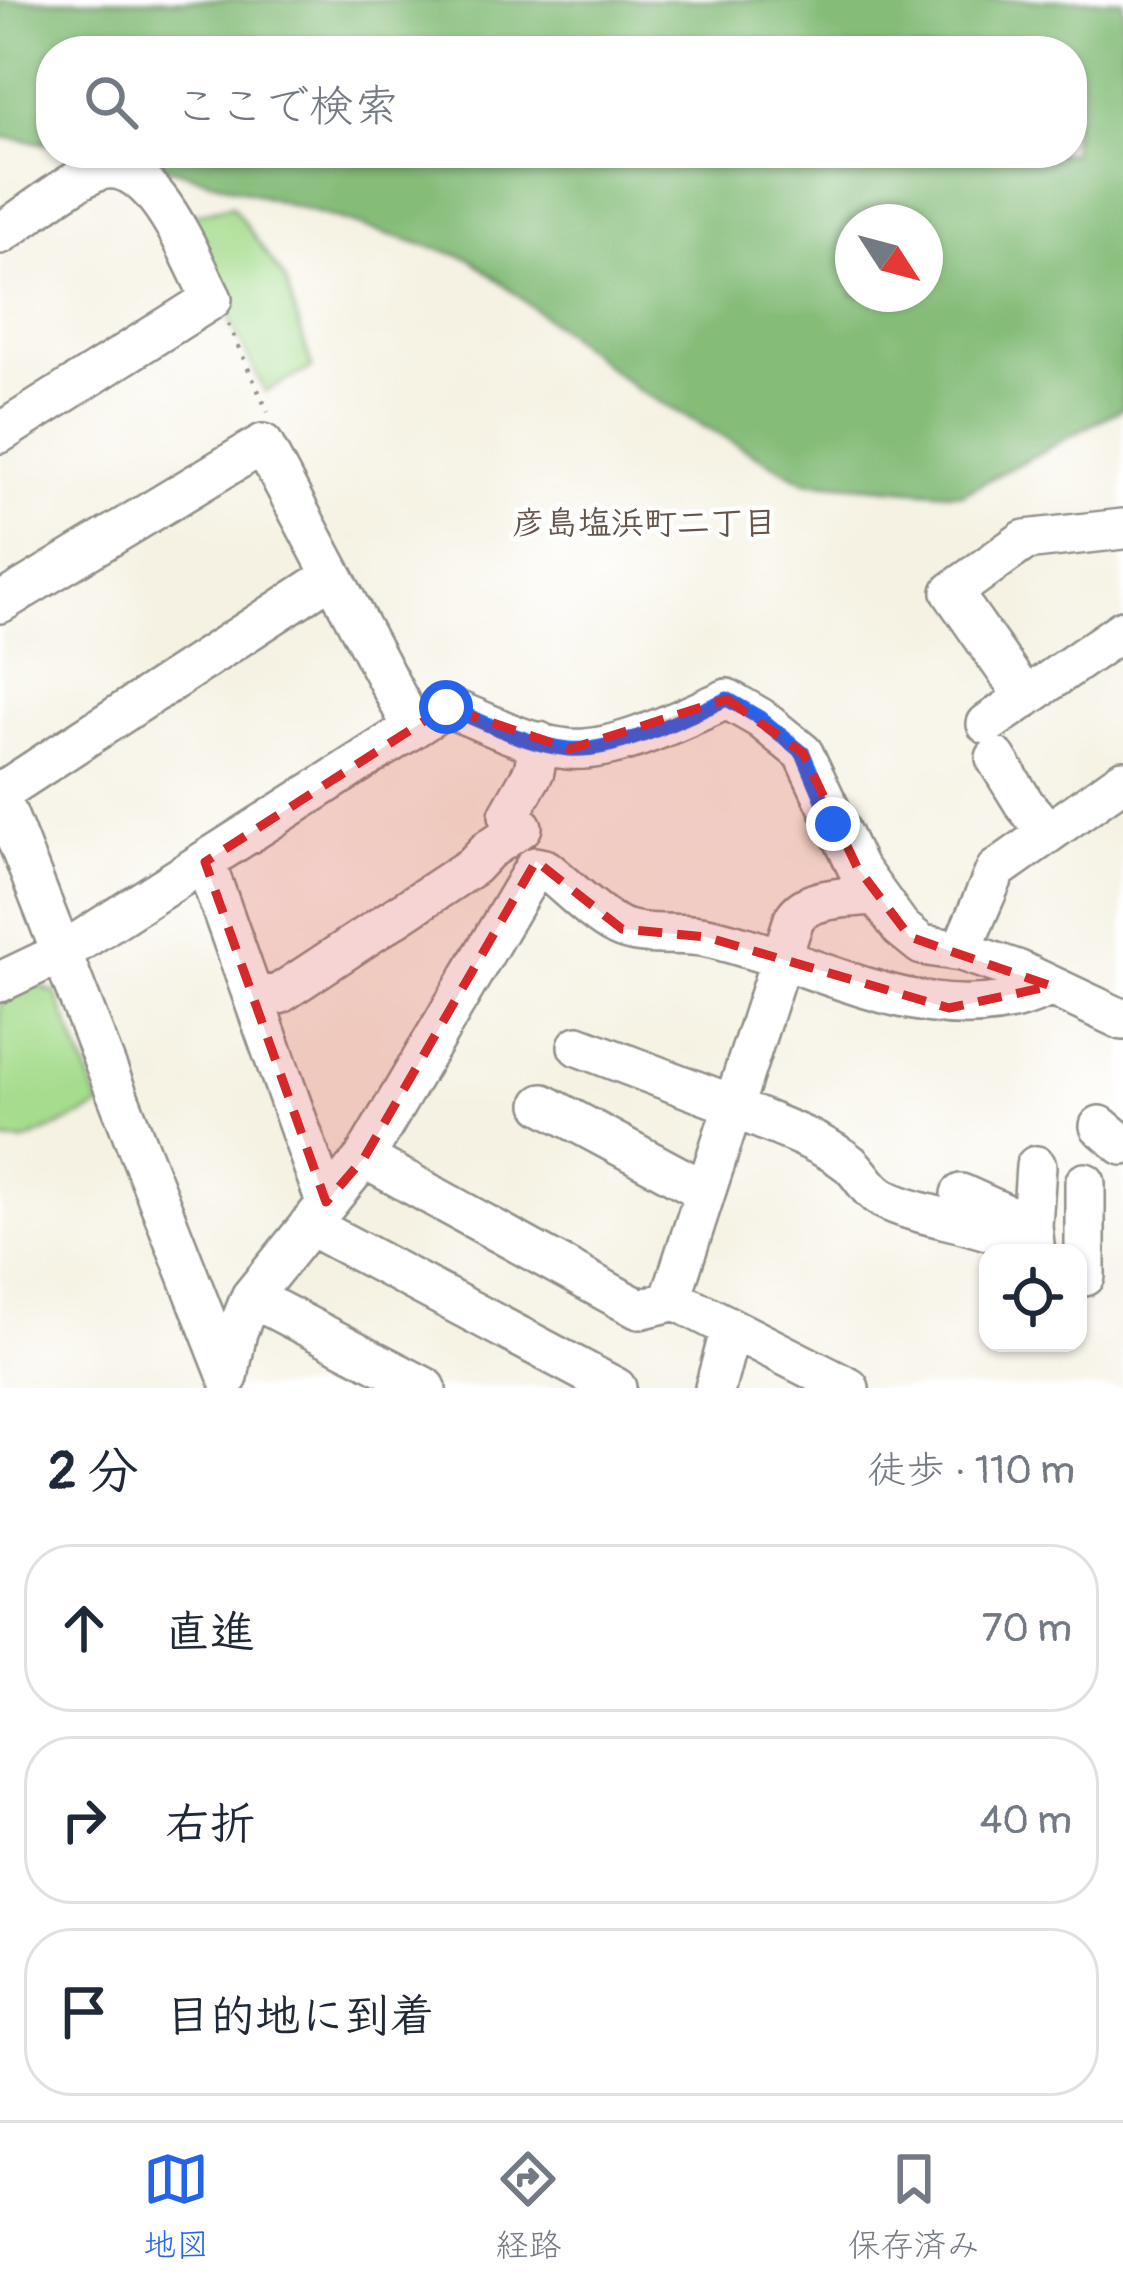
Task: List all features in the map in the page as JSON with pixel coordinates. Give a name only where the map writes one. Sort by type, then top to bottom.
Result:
[{"type":"street","points":[[0,234],[98,170],[122,169],[152,187],[212,299],[0,433]]},
{"type":"street","points":[[0,603],[263,444],[412,726]]},
{"type":"street","points":[[1025,697],[952,592],[1025,540],[1123,529]]},
{"type":"street","points":[[228,1382],[0,794],[332,576]]},
{"type":"street","points":[[1047,831],[1025,805],[992,741],[1025,697],[1123,630]]},
{"type":"street","points":[[0,982],[63,952],[446,707],[570,749],[595,747],[727,699],[760,718],[803,753],[833,824],[874,895],[901,928],[922,945],[961,951],[1123,1020]]},
{"type":"street","points":[[253,997],[279,994],[473,866],[522,827],[508,815],[534,771],[539,742]]},
{"type":"street","points":[[961,951],[996,869],[1123,780]]},
{"type":"street","points":[[205,862],[253,997],[317,1214],[616,1388]]},
{"type":"street","points":[[228,1382],[237,1332],[251,1298],[364,1158],[535,867],[545,869],[622,928],[706,937],[949,1008],[999,1004],[1051,986]]},
{"type":"street","points":[[670,1301],[779,959],[800,909],[874,895]]},
{"type":"street","points":[[578,1046],[732,1106],[825,1149],[850,1165],[877,1195],[951,1206],[1032,1244],[1036,1166]]},
{"type":"street","points":[[543,1104],[705,1191]]},
{"type":"street","points":[[364,1158],[638,1309],[676,1300],[849,1388]]},
{"type":"street","points":[[1084,1183],[1095,1276]]},
{"type":"street","points":[[251,1298],[426,1388]]},
{"type":"street","points":[[715,1388],[731,1328]]},
{"type":"path","points":[[212,299],[219,304],[273,423],[263,444]]},
{"type":"highlighted area","points":[[727,699],[803,753],[857,867],[910,937],[1051,986],[949,1008],[706,937],[622,929],[536,861],[364,1158],[326,1202],[205,862],[446,707],[570,749]]},
{"type":"green space","points":[[0,0],[1123,0],[1123,408],[962,494],[804,481],[636,389],[471,259],[168,168],[1087,168],[1087,36],[36,36],[36,142],[0,137]]},
{"type":"green space","points":[[232,206],[285,280],[312,368],[265,392],[180,218]]},
{"type":"green space","points":[[37,985],[56,993],[101,1107],[25,1141],[0,1140],[0,1003]]},
{"type":"district","name":"彦島塩浜町二丁目","points":[[644,523]]},
{"type":"route","points":[[446,707],[493,728],[570,749],[624,740],[727,699],[760,718],[803,753],[833,824]]}]
